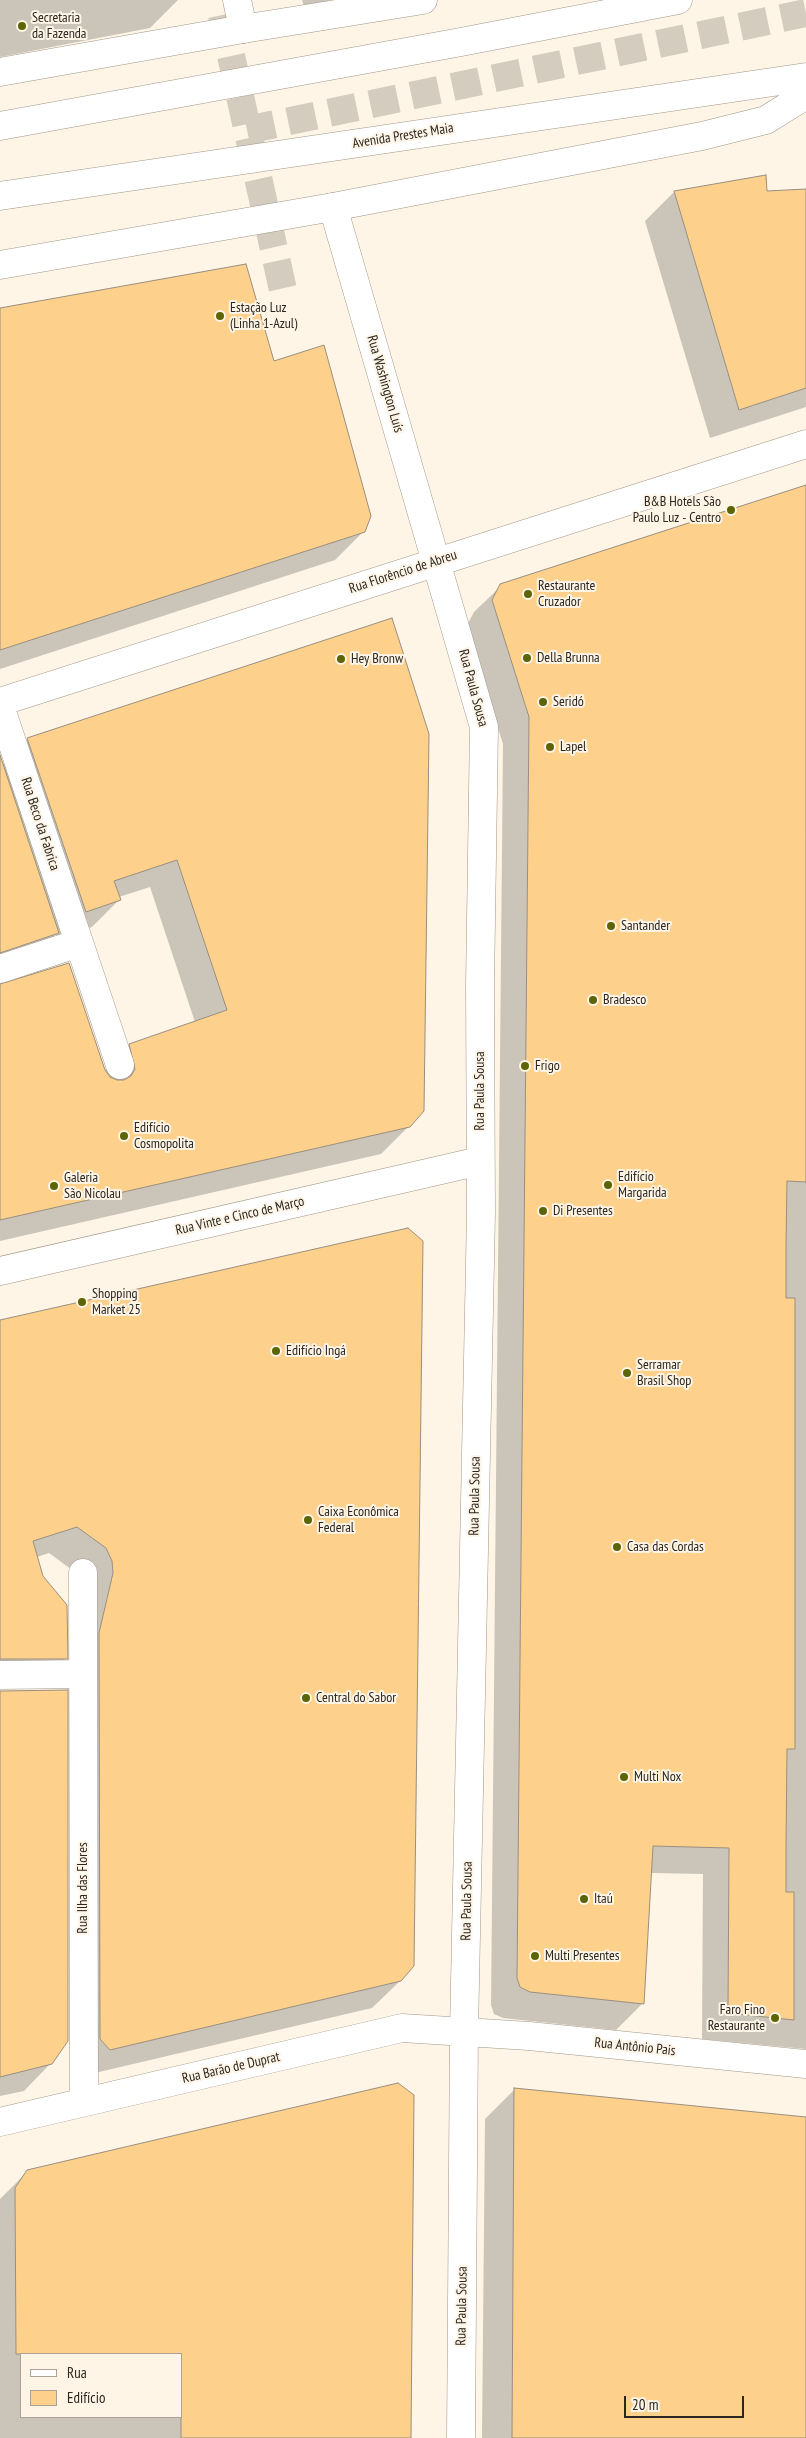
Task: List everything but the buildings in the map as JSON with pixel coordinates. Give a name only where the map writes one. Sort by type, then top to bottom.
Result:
[{"type":"main road","points":[[237,0],[243,29]]},
{"type":"main road","points":[[0,72],[243,29],[423,0]]},
{"type":"main road","points":[[0,126],[461,42],[678,0]]},
{"type":"main road","name":"Avenida Prestes Maia","points":[[0,196],[806,77]]},
{"type":"main road","points":[[0,265],[333,207],[702,136],[766,120],[806,95]]},
{"type":"main road","name":"Rua Washington Luís","points":[[333,207],[437,561]]},
{"type":"main road","name":"Rua Florêncio de Abreu","points":[[0,704],[437,561],[806,444]]},
{"type":"main road","name":"Rua Paula Sousa","points":[[437,561],[484,727],[480,985],[481,1214],[464,2031],[461,2438]]},
{"type":"main road","name":"Rua Beco da Fabrica","points":[[0,704],[120,1065]]},
{"type":"main road","points":[[0,969],[79,943]]},
{"type":"main road","name":"Rua Vinte e Cinco de Março","points":[[0,1271],[480,1161]]},
{"type":"main road","name":"Rua Ilha das Flores","points":[[83,1573],[84,2102]]},
{"type":"main road","points":[[0,1675],[82,1674]]},
{"type":"main road","name":"Rua Barão de Duprat","points":[[0,2122],[402,2028],[464,2031]]},
{"type":"main road","name":"Rua Antônio Pais","points":[[464,2031],[806,2064]]},
{"type":"tunnel","points":[[247,130],[806,13]]},
{"type":"tunnel","points":[[222,15],[283,290]]},
{"type":"place","name":"Secretaria da Fazenda","points":[[22,26]]},
{"type":"place","name":"Estação Luz (Linha 1-Azul)","points":[[220,316]]},
{"type":"place","name":"B&B Hotels São Paulo Luz - Centro","points":[[731,510]]},
{"type":"place","name":"Restaurante Cruzador","points":[[528,594]]},
{"type":"place","name":"Della Brunna","points":[[527,658]]},
{"type":"place","name":"Hey Bronw","points":[[341,659]]},
{"type":"place","name":"Seridó","points":[[543,702]]},
{"type":"place","name":"Lapel","points":[[550,747]]},
{"type":"place","name":"Santander","points":[[611,926]]},
{"type":"place","name":"Bradesco","points":[[593,1000]]},
{"type":"place","name":"Frigo","points":[[525,1066]]},
{"type":"place","name":"Edifício Cosmopolita","points":[[124,1136]]},
{"type":"place","name":"Edifício Margarida","points":[[608,1185]]},
{"type":"place","name":"Galeria São Nicolau","points":[[54,1186]]},
{"type":"place","name":"Di Presentes","points":[[543,1211]]},
{"type":"place","name":"Shopping Market 25","points":[[82,1302]]},
{"type":"place","name":"Edifício Ingá","points":[[276,1351]]},
{"type":"place","name":"Serramar Brasil Shop","points":[[627,1373]]},
{"type":"place","name":"Caixa Econômica Federal","points":[[308,1520]]},
{"type":"place","name":"Casa das Cordas","points":[[617,1547]]},
{"type":"place","name":"Central do Sabor","points":[[306,1698]]},
{"type":"place","name":"Multi Nox","points":[[624,1777]]},
{"type":"place","name":"Itaú","points":[[584,1899]]},
{"type":"place","name":"Multi Presentes","points":[[535,1956]]},
{"type":"place","name":"Faro Fino Restaurante","points":[[775,2018]]}]
